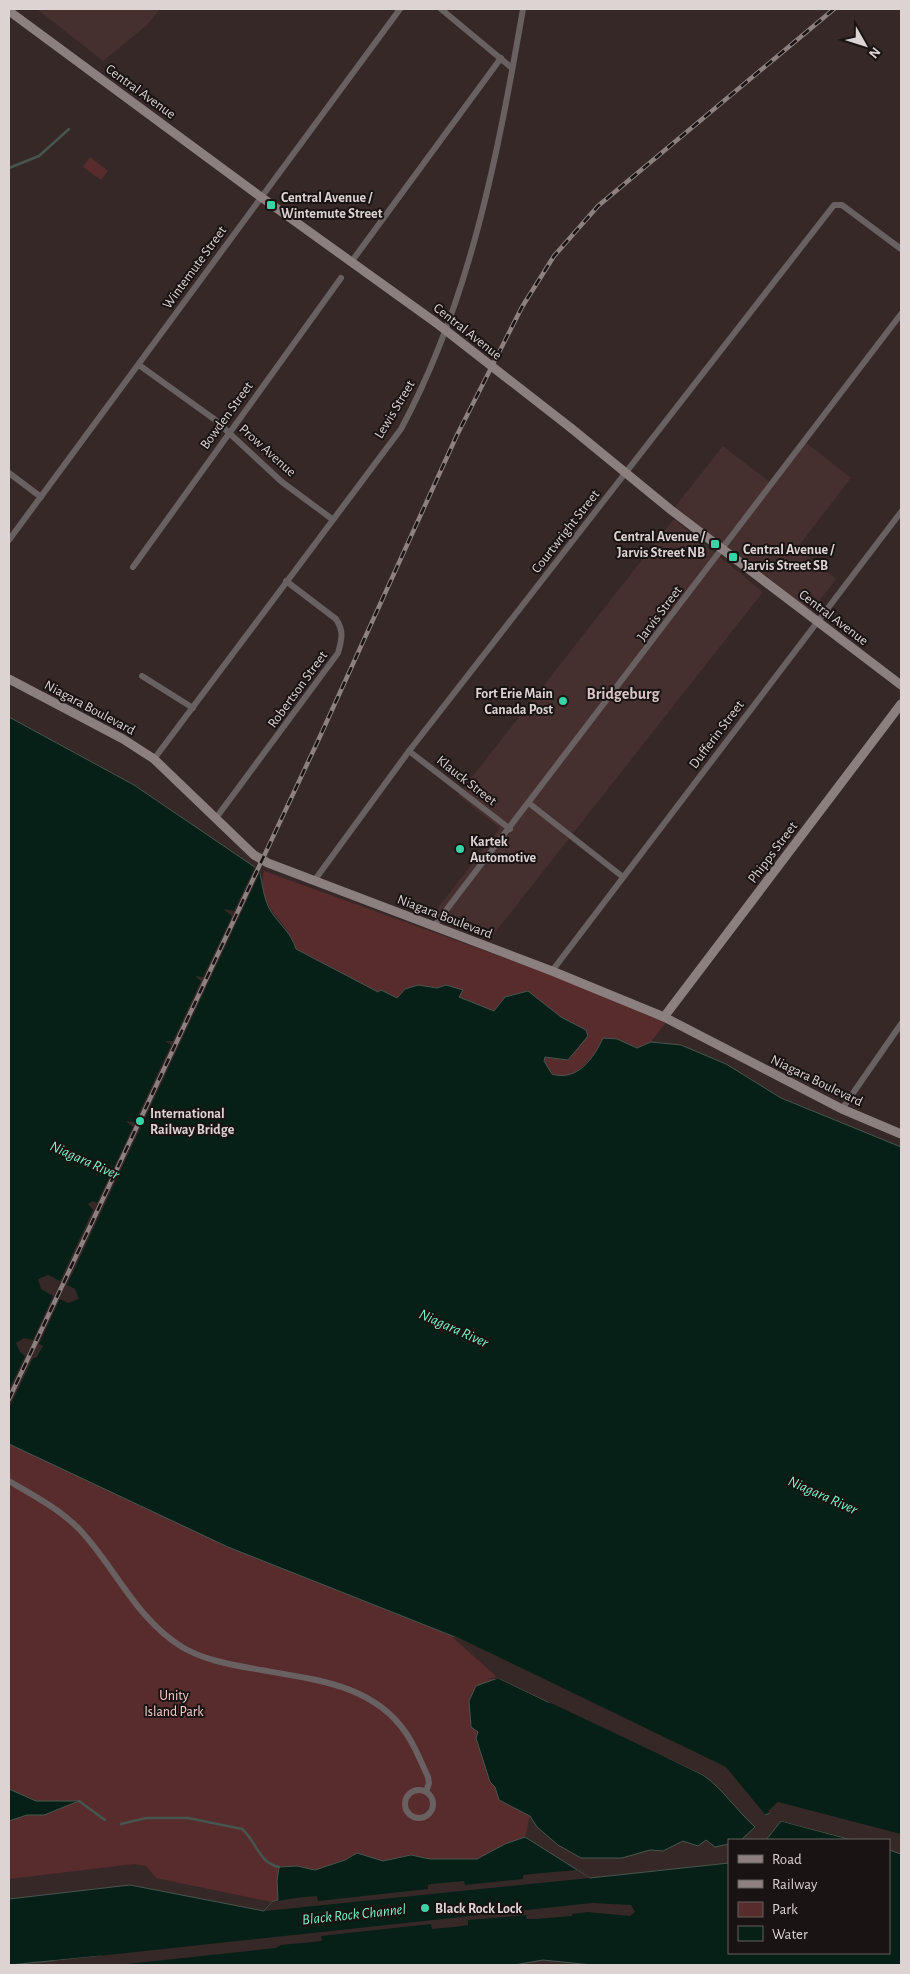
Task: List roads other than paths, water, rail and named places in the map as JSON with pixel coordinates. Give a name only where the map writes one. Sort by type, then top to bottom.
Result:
[{"type":"main road","name":"Central Avenue","points":[[9,11],[261,197],[435,322],[723,550],[901,685]]},
{"type":"main road","name":"Niagara Boulevard","points":[[9,679],[123,739],[154,759],[254,855],[268,863],[552,971],[664,1017],[842,1109],[901,1134]]},
{"type":"main road","name":"Phipps Street","points":[[664,1017],[901,704]]},
{"type":"street","name":"Wintemute Street","points":[[9,540],[400,9]]},
{"type":"street","points":[[441,9],[512,68]]},
{"type":"street","name":"Lewis Street","points":[[154,759],[400,429],[422,389],[460,291],[494,164],[523,9]]},
{"type":"street","points":[[352,261],[501,58]]},
{"type":"street","name":"Courtwright Street","points":[[314,881],[408,751],[834,205],[842,205],[901,249]]},
{"type":"street","name":"Bowden Street","points":[[133,567],[341,278]]},
{"type":"street","name":"Jarvis Street","points":[[434,926],[530,804],[901,314]]},
{"type":"street","name":"Prow Avenue","points":[[139,364],[229,432],[270,472],[332,519]]},
{"type":"street","points":[[9,473],[41,497]]},
{"type":"street","name":"Dufferin Street","points":[[552,971],[901,512]]},
{"type":"street","name":"Robertson Street","points":[[216,818],[338,653],[343,636],[342,627],[336,618],[286,581]]},
{"type":"street","points":[[142,676],[193,708]]},
{"type":"street","name":"Klauck Street","points":[[408,751],[510,829]]},
{"type":"street","points":[[530,804],[623,877]]},
{"type":"street","points":[[842,1109],[901,1024]]},
{"type":"street","points":[[9,1480],[78,1528],[126,1592],[161,1631],[183,1648],[228,1664],[342,1686],[365,1697],[385,1711],[405,1731],[411,1742],[428,1777],[429,1783],[426,1792]]},
{"type":"street","points":[[418,1791],[426,1792],[432,1799],[433,1808],[427,1816],[414,1817],[406,1807],[407,1798],[418,1791]]},
{"type":"water","name":"Niagara River","points":[[9,717],[134,785],[259,870],[269,908],[289,934],[296,949],[378,992],[381,990],[397,998],[405,989],[418,985],[437,988],[446,985],[463,990],[459,997],[494,1011],[505,997],[528,991],[561,1017],[586,1030],[588,1036],[568,1060],[545,1057],[544,1061],[552,1074],[561,1076],[577,1071],[590,1060],[603,1038],[617,1039],[637,1048],[651,1042],[681,1045],[726,1064],[781,1098],[901,1147],[901,1843],[779,1810],[762,1816],[722,1766],[450,1635],[228,1547],[9,1444]]},
{"type":"water","points":[[498,1678],[548,1702],[555,1702],[703,1775],[755,1827],[742,1839],[728,1839],[728,1844],[715,1847],[706,1840],[698,1846],[683,1841],[663,1851],[650,1850],[622,1858],[581,1858],[558,1845],[537,1827],[530,1816],[499,1800],[495,1787],[490,1782],[476,1738],[478,1732],[471,1727],[469,1701],[476,1686]]},
{"type":"water","points":[[9,1789],[36,1801],[79,1801],[44,1815],[27,1815],[9,1821]]},
{"type":"water","points":[[781,1821],[848,1839],[767,1839]]},
{"type":"water","name":"Black Rock Channel","points":[[525,1837],[590,1878],[728,1863],[728,1954],[890,1954],[890,1850],[901,1854],[901,1965],[592,1965],[543,1960],[514,1965],[102,1965],[101,1956],[9,1965],[9,1899],[130,1885],[264,1911],[272,1902],[278,1900],[277,1881],[279,1867],[297,1866],[315,1870],[345,1860],[357,1853],[383,1861],[411,1855],[430,1859],[477,1859],[505,1844]]},
{"type":"waterway","points":[[9,168],[39,156],[69,129]]},
{"type":"waterway","points":[[79,1801],[105,1820]]},
{"type":"waterway","points":[[121,1824],[146,1818],[188,1818],[242,1829],[266,1861],[279,1867]]},
{"type":"railway","points":[[9,1399],[317,743],[457,435],[522,307],[554,256],[598,206],[834,9]]},
{"type":"place","name":"Central Avenue / Wintemute Street","points":[[271,205]]},
{"type":"place","name":"Central Avenue / Jarvis Street NB","points":[[715,544]]},
{"type":"place","name":"Central Avenue / Jarvis Street SB","points":[[733,557]]},
{"type":"place","name":"Fort Erie Main Canada Post","points":[[563,701]]},
{"type":"place","name":"Kartek Automotive","points":[[460,849]]},
{"type":"place","name":"International Railway Bridge","points":[[140,1121]]},
{"type":"place","name":"Black Rock Lock","points":[[425,1908]]},
{"type":"district","name":"Bridgeburg","points":[[623,693]]},
{"type":"park label","name":"Unity Island Park","points":[[174,1704]]}]
